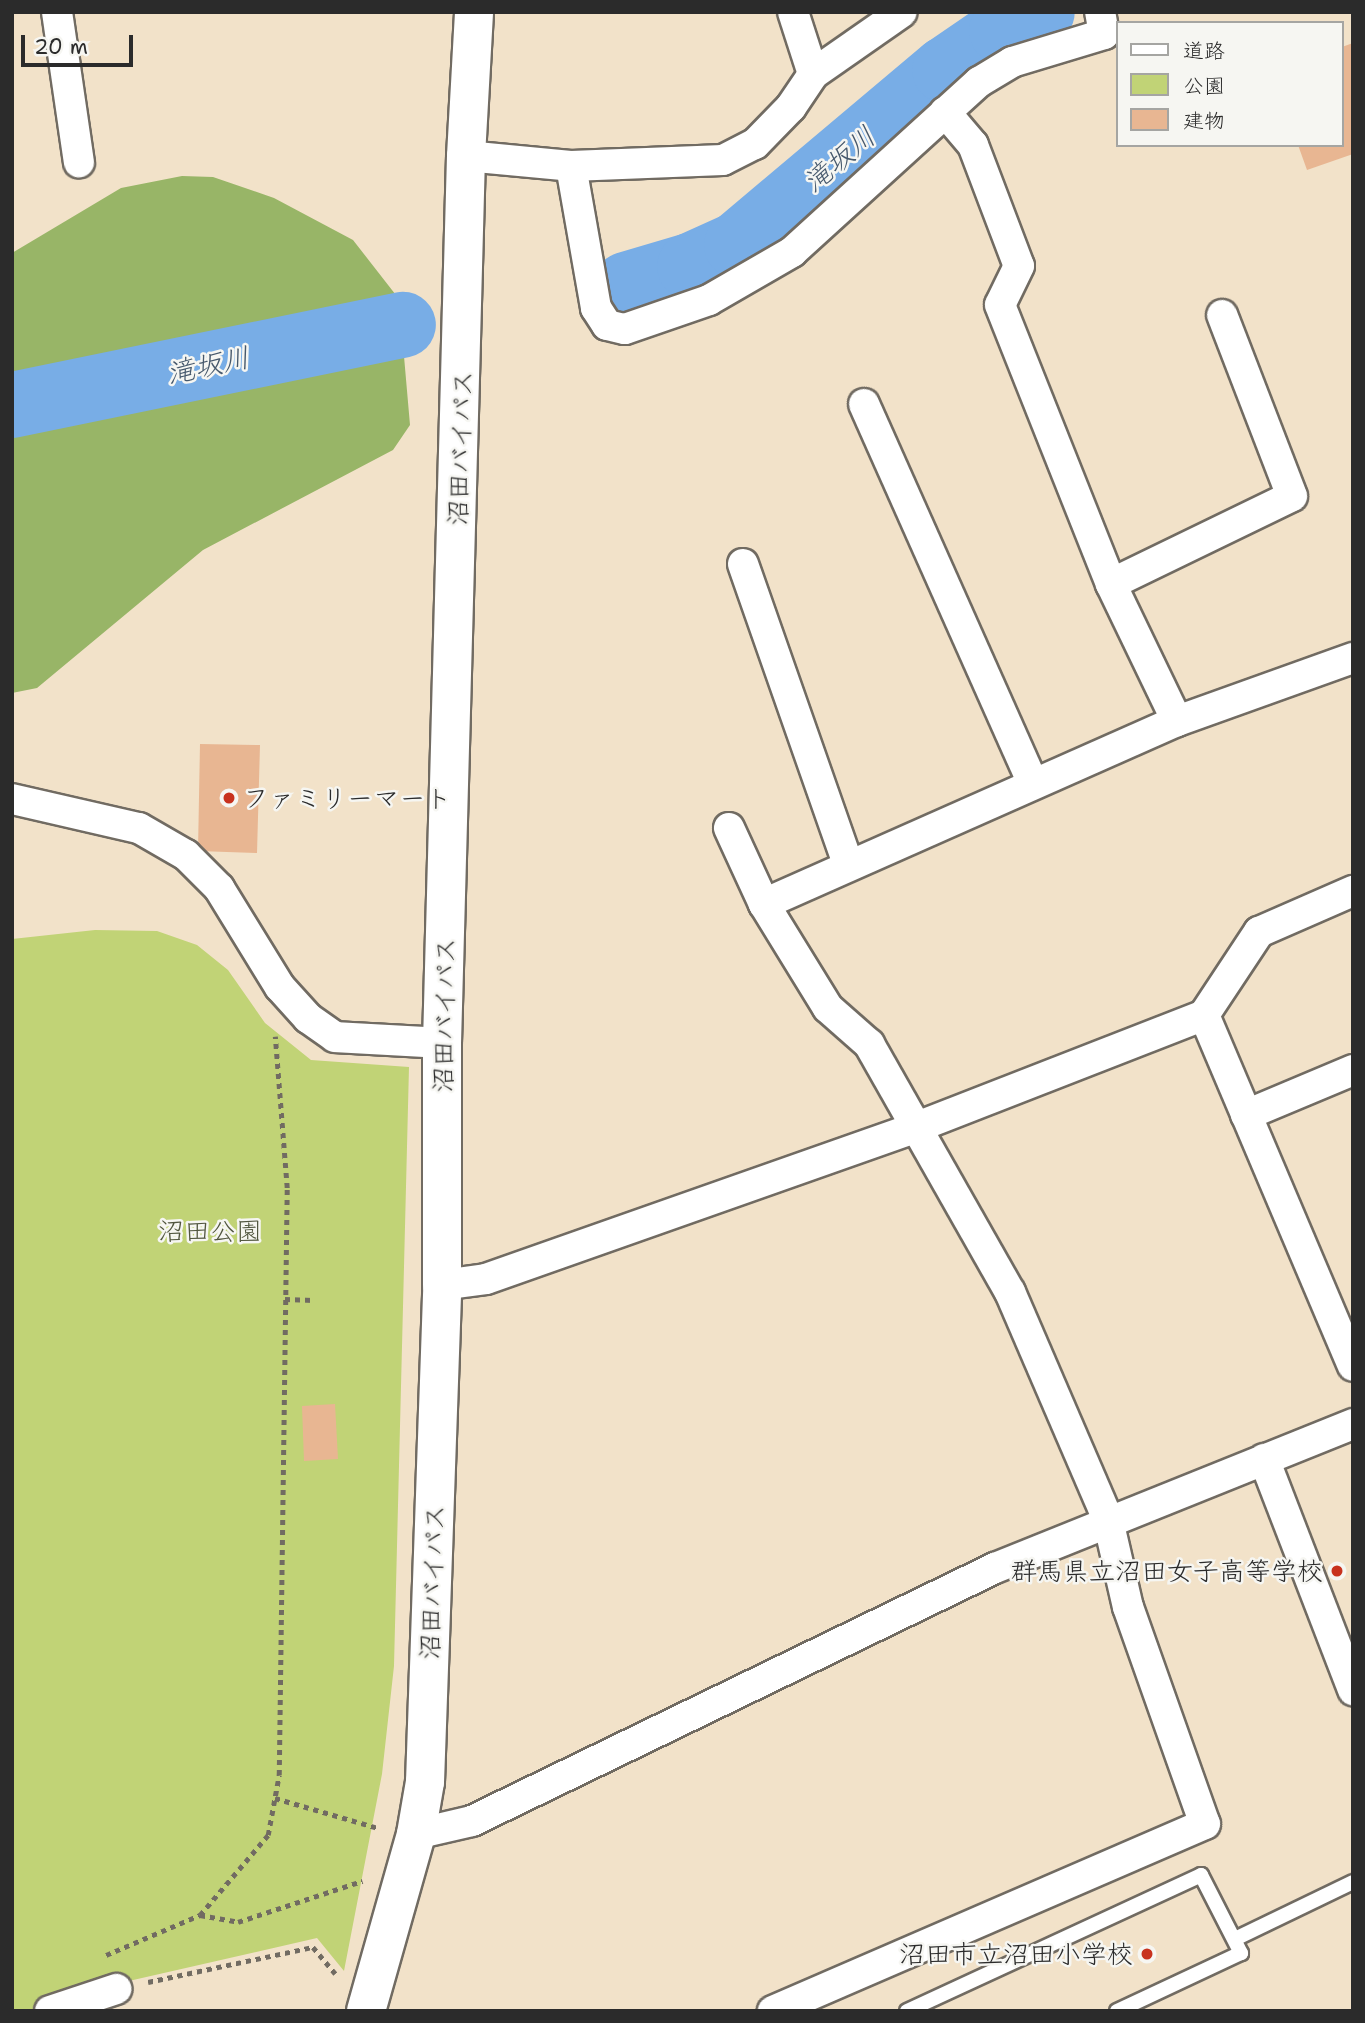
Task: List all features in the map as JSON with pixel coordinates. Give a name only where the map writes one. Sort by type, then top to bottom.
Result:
[{"type":"street","points":[[57,12],[79,162]]},
{"type":"street","name":"沼田バイパス","points":[[366,2011],[398,1831],[425,1783],[442,1285],[442,1042],[466,156],[474,12]]},
{"type":"street","points":[[793,12],[813,74]]},
{"type":"street","points":[[466,156],[571,166],[723,160],[755,144],[813,74],[902,12]]},
{"type":"street","points":[[571,166],[596,308],[607,325],[625,329],[709,300],[792,252],[979,82],[1012,62],[1104,34],[1100,16]]},
{"type":"street","points":[[945,112],[973,145],[1019,266],[1000,304],[1111,584],[1177,720]]},
{"type":"street","points":[[1111,584],[1292,496],[1222,315]]},
{"type":"street","points":[[864,404],[1032,782]]},
{"type":"street","points":[[743,564],[848,864]]},
{"type":"street","points":[[764,904],[1032,782],[1177,720],[1353,658]]},
{"type":"street","points":[[12,799],[139,828],[186,855],[219,888],[280,987],[308,1018],[335,1037],[442,1042]]},
{"type":"street","points":[[729,828],[764,904],[828,1008],[869,1044],[1010,1292],[1108,1520],[1128,1607],[1205,1824],[773,2011]]},
{"type":"street","points":[[442,1285],[486,1279],[917,1127],[1204,1015],[1259,932],[1353,891]]},
{"type":"street","points":[[1204,1015],[1353,1366]]},
{"type":"street","points":[[1246,1115],[1353,1070]]},
{"type":"street","points":[[398,1831],[472,1821],[995,1568],[1108,1520],[1353,1424]]},
{"type":"street","points":[[1264,1459],[1353,1690]]},
{"type":"street","points":[[50,2011],[116,1989]]},
{"type":"lane","points":[[907,2011],[1201,1875],[1241,1953],[1116,2011]]},
{"type":"lane","points":[[1234,1939],[1353,1882]]},
{"type":"path","points":[[99,1958],[200,1915],[268,1835],[279,1775],[287,1188],[275,1036]]},
{"type":"path","points":[[285,1299],[314,1300]]},
{"type":"path","points":[[275,1798],[398,1831]]},
{"type":"path","points":[[200,1915],[238,1922],[371,1877]]},
{"type":"path","points":[[116,1989],[313,1947],[340,1978]]},
{"type":"green space","points":[[182,176],[213,177],[274,198],[353,240],[399,299],[410,425],[393,450],[203,550],[37,688],[12,693],[12,253],[121,188]]},
{"type":"green space","name":"沼田公園","points":[[95,930],[157,931],[197,945],[228,970],[265,1023],[311,1060],[409,1067],[394,1666],[382,1774],[344,1971],[317,1938],[120,1983],[38,2011],[12,2011],[12,939]]},
{"type":"building","points":[[1353,43],[1353,154],[1307,170],[1299,147],[1344,147],[1344,46]]},
{"type":"building","name":"ファミリーマート","points":[[200,744],[260,745],[257,853],[198,851]]},
{"type":"building","points":[[335,1404],[338,1459],[304,1461],[302,1406]]},
{"type":"waterway","name":"滝坂川","points":[[626,285],[690,266],[737,245],[945,70],[1002,31],[1042,12]]},
{"type":"waterway","name":"滝坂川","points":[[12,405],[403,325]]},
{"type":"place","name":"ファミリーマート","points":[[229,798]]},
{"type":"place","name":"群馬県立沼田女子高等学校","points":[[1337,1571]]},
{"type":"place","name":"沼田市立沼田小学校","points":[[1147,1954]]}]
